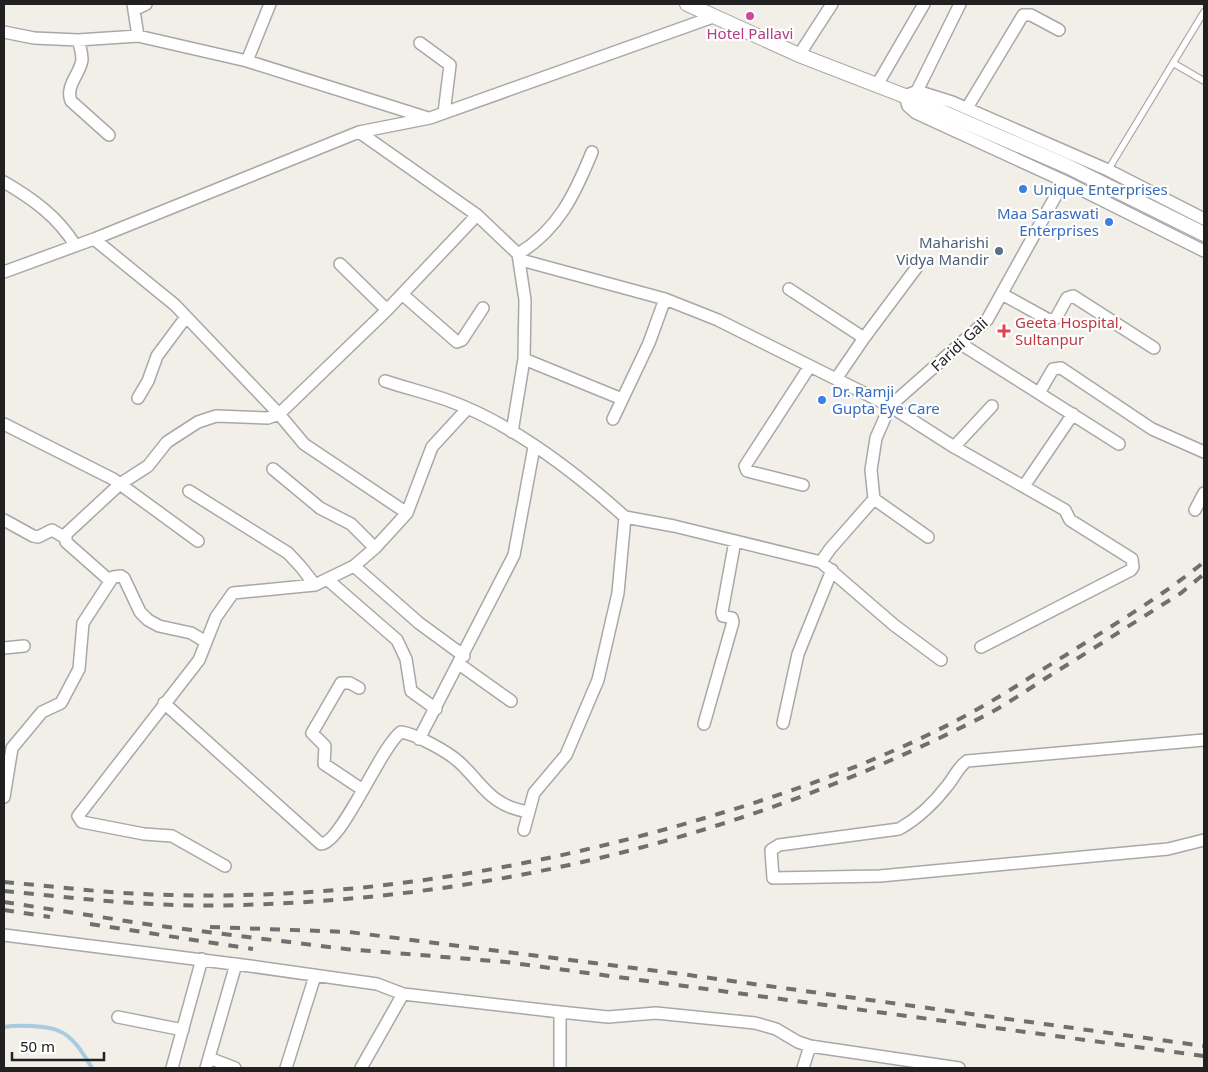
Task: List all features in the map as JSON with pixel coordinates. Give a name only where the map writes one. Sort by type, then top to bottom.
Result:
[{"type":"street","points":[[138,36],[133,7],[146,4]]},
{"type":"street","points":[[248,61],[270,4]]},
{"type":"street","points":[[687,4],[799,55],[877,85],[914,97],[967,108],[1108,170],[1204,219]]},
{"type":"street","points":[[799,55],[832,4]]},
{"type":"street","points":[[877,85],[924,4]]},
{"type":"street","points":[[960,4],[908,106],[916,113],[1064,180],[1204,252]]},
{"type":"street","points":[[967,108],[1023,14],[1031,15],[1059,30]]},
{"type":"street","points":[[4,272],[94,239],[359,132],[430,118],[713,17]]},
{"type":"street","points":[[4,32],[34,38],[78,40],[138,36],[248,61],[430,118]]},
{"type":"street","points":[[78,40],[82,60],[70,86],[69,96],[109,135]]},
{"type":"street","points":[[420,43],[450,65],[444,113]]},
{"type":"street","points":[[914,97],[1067,166],[1204,234]]},
{"type":"street","points":[[359,132],[477,215],[519,257],[665,299],[718,320],[890,406],[954,447],[1065,510],[1070,520],[1132,559],[1133,567],[1131,570],[982,647]]},
{"type":"street","points":[[519,257],[543,235],[568,205],[592,152]]},
{"type":"street","name":"Faridi Gali","points":[[874,499],[871,470],[876,438],[890,406],[987,320],[1064,180]]},
{"type":"street","points":[[4,182],[56,219],[75,245]]},
{"type":"street","points":[[64,537],[120,484],[148,466],[167,442],[208,418],[222,415],[268,418],[279,414],[387,310],[477,215]]},
{"type":"street","points":[[94,239],[140,274],[186,317],[279,414],[304,444],[407,513]]},
{"type":"street","points":[[512,432],[524,359],[525,300],[519,257]]},
{"type":"street","points":[[340,264],[387,310]]},
{"type":"street","points":[[836,379],[917,267]]},
{"type":"street","points":[[789,289],[864,338]]},
{"type":"street","points":[[402,294],[457,342],[462,340],[483,308]]},
{"type":"street","points":[[1002,294],[1049,320],[1056,318],[1067,298],[1073,296],[1154,348]]},
{"type":"street","points":[[613,419],[649,343],[665,299]]},
{"type":"street","points":[[138,398],[158,356],[186,317]]},
{"type":"street","points":[[961,344],[1119,444]]},
{"type":"street","points":[[524,359],[622,400]]},
{"type":"street","points":[[803,485],[748,472],[745,466],[810,366]]},
{"type":"street","points":[[1039,393],[1053,369],[1061,368],[1152,429],[1204,452]]},
{"type":"street","points":[[385,381],[449,400],[512,432],[591,487],[625,517],[821,562],[894,625],[941,660]]},
{"type":"street","points":[[954,447],[992,406]]},
{"type":"street","points":[[225,866],[172,836],[136,833],[79,820],[81,811],[198,660],[216,617],[233,593],[315,585],[354,566],[375,548],[407,513],[432,447],[467,410]]},
{"type":"street","points":[[1024,486],[1073,414]]},
{"type":"street","points":[[4,424],[120,484],[198,541]]},
{"type":"street","points":[[419,739],[514,554],[534,447]]},
{"type":"street","points":[[273,469],[320,508],[351,524],[375,548]]},
{"type":"street","points":[[189,491],[288,554],[302,567],[315,585]]},
{"type":"street","points":[[1195,510],[1204,493]]},
{"type":"street","points":[[821,562],[874,499],[928,537]]},
{"type":"street","points":[[524,830],[534,793],[566,755],[598,680],[618,593],[625,517]]},
{"type":"street","points":[[4,520],[33,536],[38,537],[52,530],[64,537],[66,542],[110,580]]},
{"type":"street","points":[[704,724],[733,622],[732,618],[723,616],[722,612],[735,541]]},
{"type":"street","points":[[354,566],[461,660],[511,701]]},
{"type":"street","points":[[783,724],[798,654],[832,570]]},
{"type":"street","points":[[4,797],[12,748],[42,712],[62,703],[78,669],[83,623],[110,580],[117,575],[124,578],[140,612],[154,624],[186,631],[206,642]]},
{"type":"street","points":[[328,580],[397,640],[406,659],[411,691],[436,709]]},
{"type":"street","points":[[4,648],[24,646]]},
{"type":"street","points":[[359,688],[350,683],[341,683],[312,733],[326,748],[324,764],[363,790]]},
{"type":"street","points":[[164,703],[321,844],[329,840],[399,733],[406,732],[456,759],[488,795],[512,808],[529,812]]},
{"type":"street","points":[[1204,740],[967,762],[960,768],[944,790],[915,818],[899,829],[779,845],[771,850],[770,854],[773,878],[854,877],[1159,850],[1204,840]]},
{"type":"street","points":[[4,935],[236,964],[376,984],[403,994],[608,1017],[656,1013],[755,1023],[776,1029],[798,1042],[810,1046],[958,1068]]},
{"type":"street","points":[[172,1068],[202,960]]},
{"type":"street","points":[[235,1068],[207,1063],[236,964]]},
{"type":"street","points":[[286,1068],[315,976]]},
{"type":"street","points":[[361,1068],[403,994]]},
{"type":"street","points":[[560,1012],[560,1068]]},
{"type":"street","points":[[118,1017],[183,1030]]},
{"type":"street","points":[[803,1068],[810,1046]]},
{"type":"lane","points":[[1108,170],[1204,12]]},
{"type":"lane","points":[[1173,63],[1204,81]]},
{"type":"waterway","points":[[4,1027],[39,1027],[59,1031],[74,1042],[92,1068]]},
{"type":"railway","points":[[4,882],[170,895],[240,895],[309,892],[447,877],[515,865],[651,833],[787,792],[857,766],[926,736],[990,702],[1019,684],[1171,587],[1204,562]]},
{"type":"railway","points":[[4,891],[122,902],[210,906],[338,900],[435,889],[531,873],[626,851],[720,825],[812,793],[902,755],[990,713],[1181,593],[1204,574]]},
{"type":"railway","points":[[4,902],[152,925],[346,949],[506,962],[1204,1056]]},
{"type":"railway","points":[[4,910],[50,917]]},
{"type":"railway","points":[[90,924],[253,949]]},
{"type":"railway","points":[[210,927],[349,932],[681,974],[1204,1046]]},
{"type":"place","name":"Hotel Pallavi","points":[[750,16]]},
{"type":"place","name":"Unique Enterprises","points":[[1023,189]]},
{"type":"place","name":"Maa Saraswati Enterprises","points":[[1109,222]]},
{"type":"place","name":"Maharishi Vidya Mandir","points":[[999,251]]},
{"type":"place","name":"Geeta Hospital, Sultanpur","points":[[1004,331]]},
{"type":"place","name":"Dr. Ramji Gupta Eye Care","points":[[822,400]]}]
